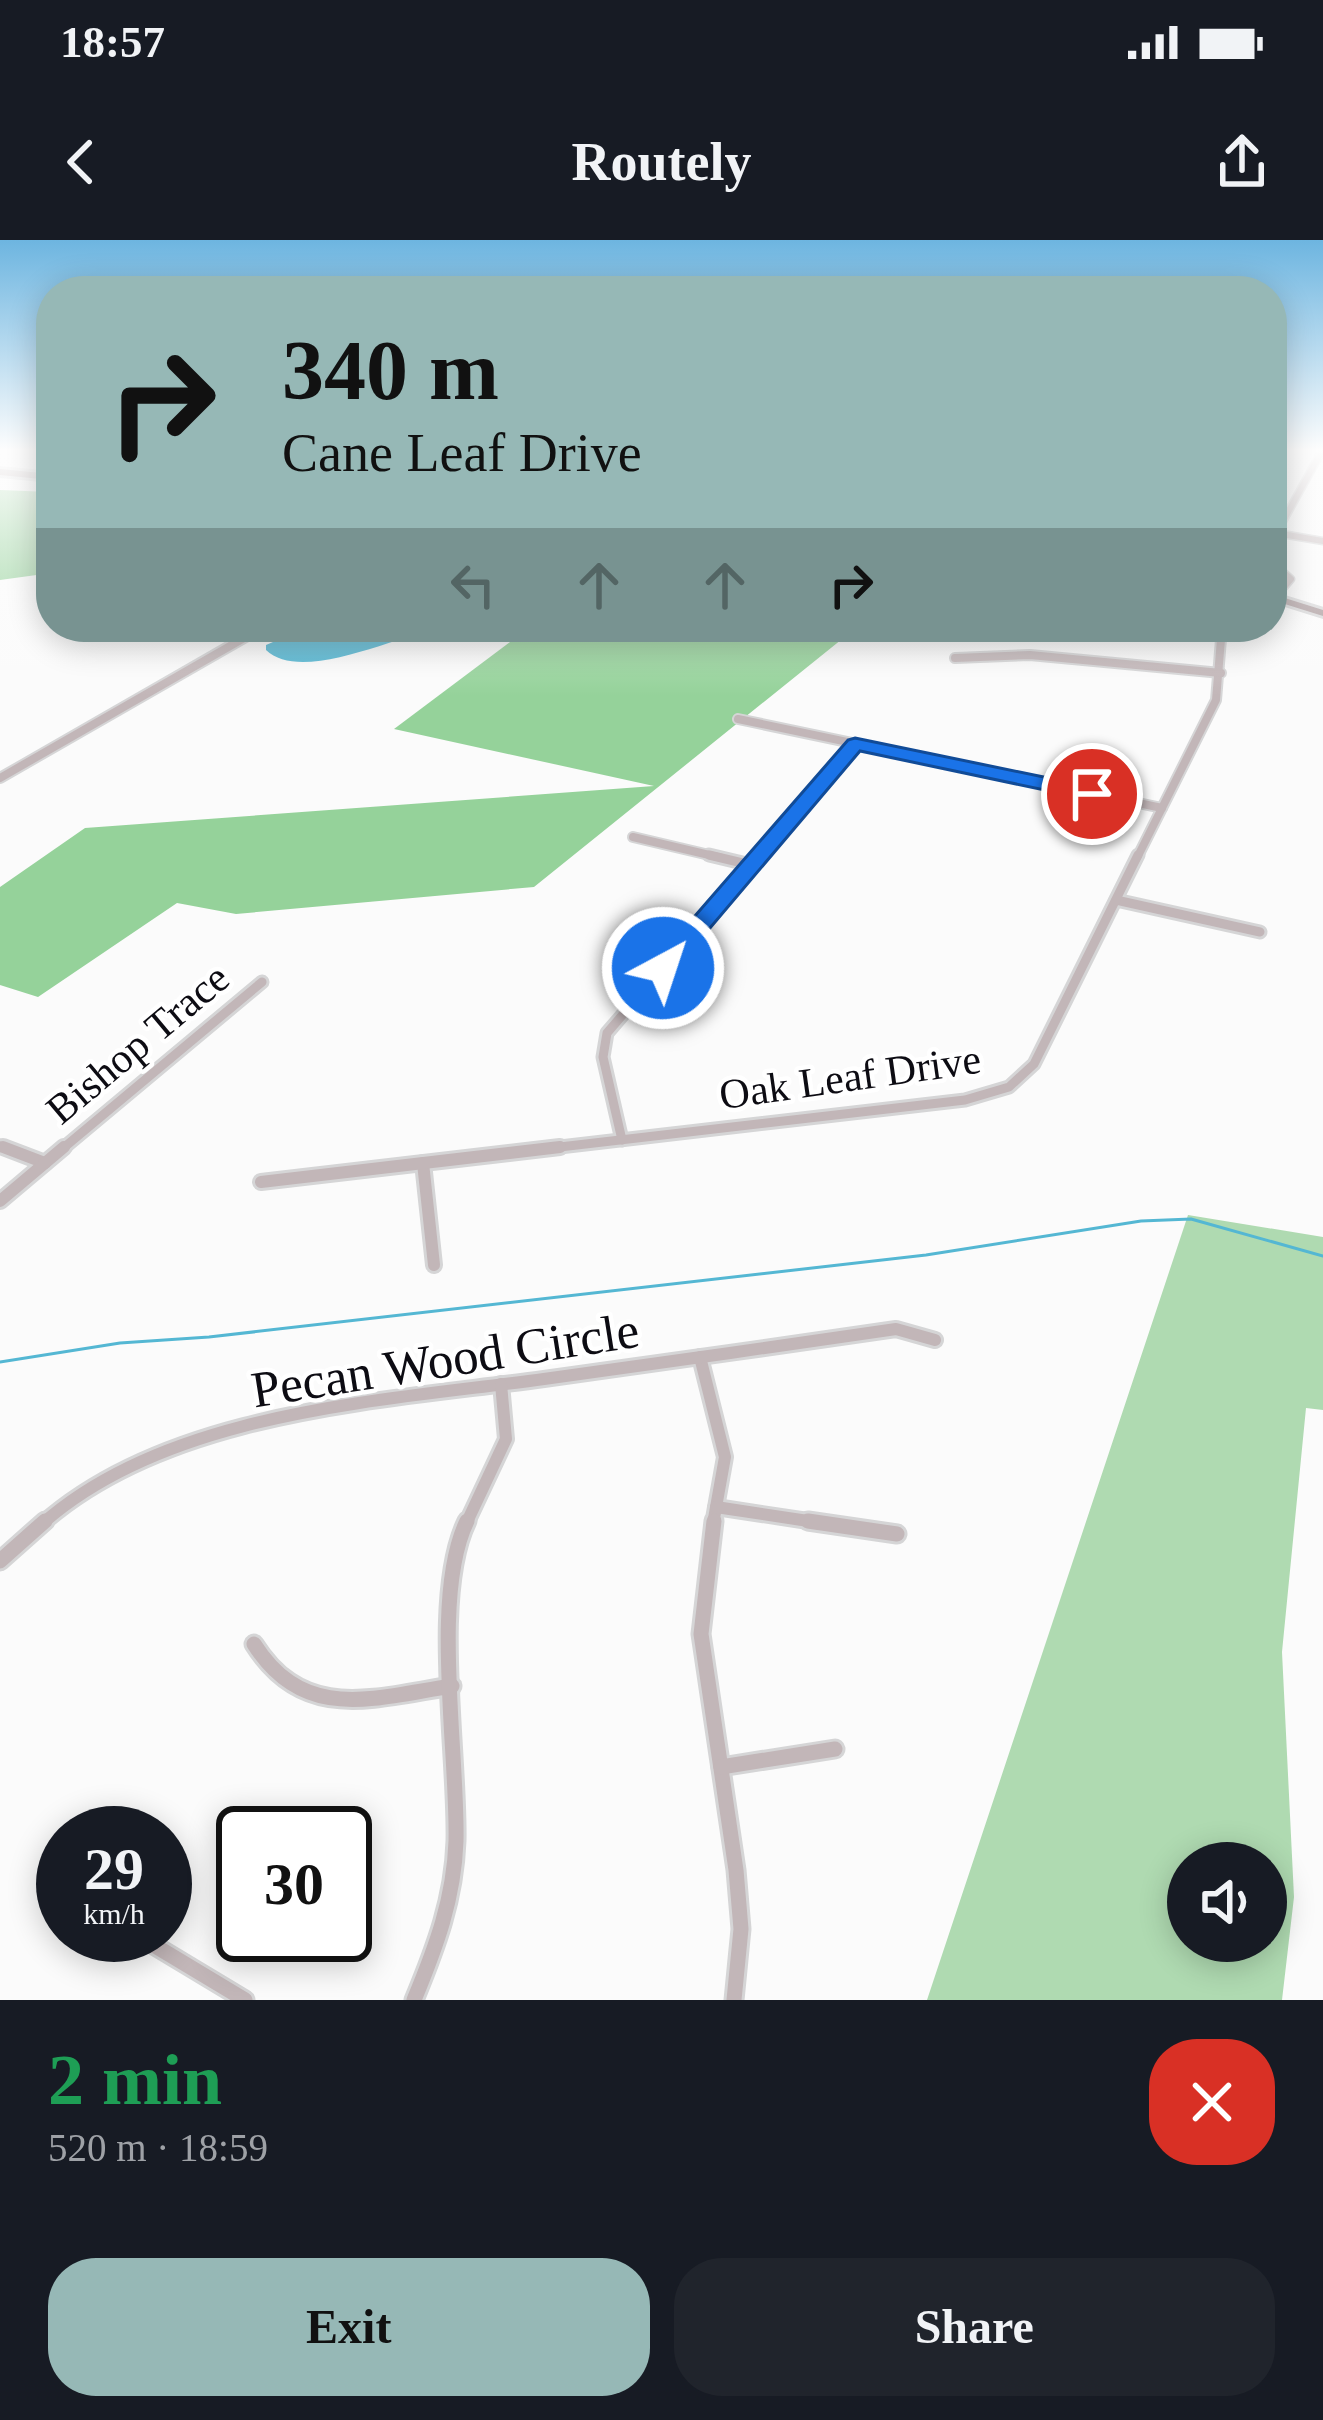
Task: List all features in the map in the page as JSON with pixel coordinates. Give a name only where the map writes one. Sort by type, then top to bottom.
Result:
[{"type":"street","points":[[1287,538],[1323,541]]},
{"type":"street","points":[[1287,603],[1323,613]]},
{"type":"street","points":[[0,778],[237,642]]},
{"type":"street","name":"Oak Leaf Drive","points":[[261,1182],[965,1100],[1009,1087],[1034,1064],[1216,700],[1222,642]]},
{"type":"street","points":[[956,658],[1030,655],[1221,673]]},
{"type":"street","points":[[738,719],[1162,808]]},
{"type":"street","points":[[622,1140],[603,1057],[607,1034],[855,744]]},
{"type":"street","points":[[633,837],[752,865]]},
{"type":"street","points":[[1116,900],[1260,932]]},
{"type":"street","name":"Bishop Trace","points":[[0,1201],[262,982]]},
{"type":"street","points":[[0,1146],[45,1162]]},
{"type":"street","points":[[422,1163],[434,1265]]},
{"type":"street","name":"Pecan Wood Circle","points":[[0,1561],[26,1533],[109,1478],[202,1442],[319,1410],[896,1329],[935,1340]]},
{"type":"street","points":[[700,1357],[724,1457],[704,1576],[701,1634],[741,1929],[734,2000]]},
{"type":"street","points":[[414,2000],[448,1917],[456,1843],[454,1549],[506,1438],[501,1384]]},
{"type":"street","points":[[716,1508],[897,1534]]},
{"type":"street","points":[[254,1644],[277,1677],[309,1695],[343,1699],[452,1686]]},
{"type":"street","points":[[721,1767],[835,1749]]},
{"type":"street","points":[[182,1962],[245,2000]]},
{"type":"green space","points":[[0,531],[36,531],[36,575],[0,580]]},
{"type":"green space","points":[[510,642],[838,642],[534,887],[236,914],[177,903],[38,997],[0,985],[0,887],[85,828],[654,786],[394,729]]},
{"type":"green space","points":[[1188,1215],[1323,1237],[1323,1410],[1306,1408],[1282,1652],[1294,1897],[1287,1957],[1287,1842],[1167,1842],[1167,1962],[1286,1962],[1282,2000],[927,2000]]},
{"type":"water","points":[[392,642],[303,662],[282,659],[266,650],[266,645]]},
{"type":"waterway","points":[[0,1362],[120,1343],[209,1337],[926,1255],[1141,1221],[1191,1219],[1323,1256]]},
{"type":"route","points":[[663,968],[855,744],[1092,794]]}]
